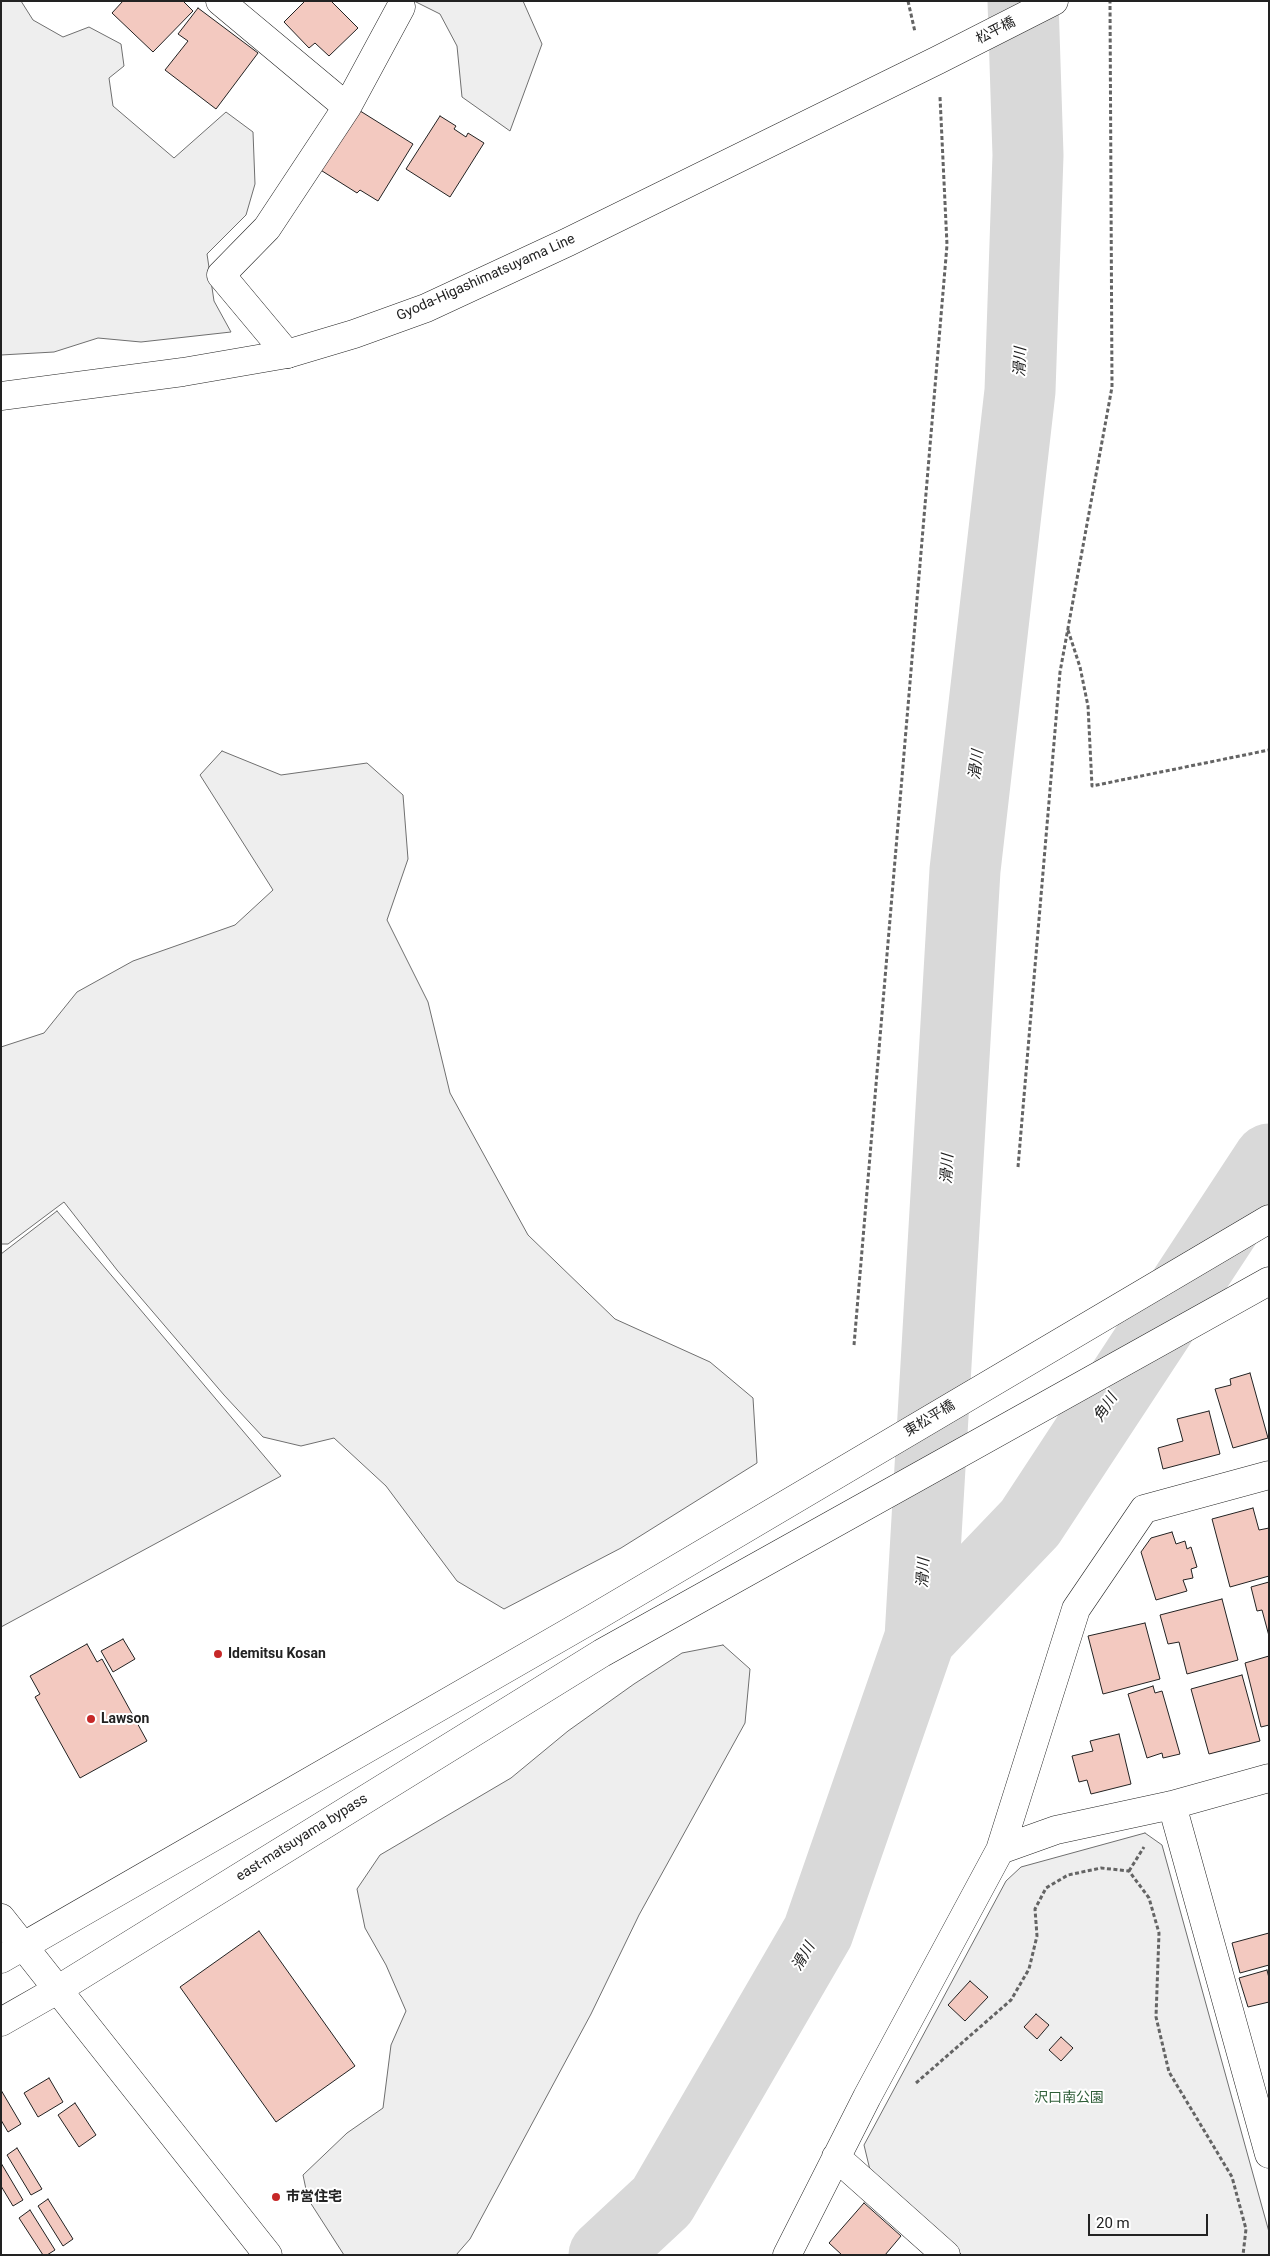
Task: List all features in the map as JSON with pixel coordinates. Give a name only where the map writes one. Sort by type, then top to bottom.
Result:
[{"type":"main road","points":[[220,1],[346,107]]},
{"type":"main road","name":"松平橋","points":[[938,60],[1054,1]]},
{"type":"main road","points":[[287,354],[221,275],[267,228],[346,107],[401,7]]},
{"type":"main road","name":"Gyoda-Higashimatsuyama Line","points":[[1,396],[183,372],[287,354],[354,334],[426,308],[469,289],[938,60]]},
{"type":"main road","name":"東松平橋","points":[[13,1952],[592,1618],[1269,1219]]},
{"type":"main road","name":"east-matsuyama bypass","points":[[1,2022],[57,1990],[602,1653],[1269,1281]]},
{"type":"main road","points":[[787,2255],[867,2097],[1000,1850],[1076,1609],[1144,1509],[1269,1475]]},
{"type":"main road","points":[[1000,1850],[1056,1830],[1172,1805],[1269,1778]]},
{"type":"main road","points":[[1172,1805],[1269,2154]]},
{"type":"main road","points":[[1,1918],[13,1952],[57,1990],[268,2255]]},
{"type":"main road","points":[[836,2157],[946,2255]]},
{"type":"path","points":[[1018,1167],[1060,672],[1112,387],[1110,1]]},
{"type":"path","points":[[854,1345],[946,245],[938,60]]},
{"type":"path","points":[[1067,627],[1080,667],[1088,706],[1092,786],[1269,750]]},
{"type":"path","points":[[867,2097],[915,2084],[1011,2000],[1029,1969],[1037,1936],[1035,1909],[1046,1888],[1068,1875],[1101,1868],[1129,1871],[1149,1898],[1159,1933],[1156,2017],[1169,2072],[1232,2177],[1246,2228],[1242,2255]]},
{"type":"green space","points":[[1,1],[21,1],[33,20],[63,37],[89,27],[121,44],[124,66],[109,78],[113,106],[174,158],[226,112],[253,132],[255,184],[246,215],[207,254],[214,301],[231,332],[141,342],[98,338],[54,352],[1,355]]},
{"type":"green space","points":[[414,1],[523,1],[542,44],[510,131],[462,97],[457,46],[440,14]]},
{"type":"green space","points":[[222,751],[281,775],[367,763],[403,795],[408,859],[387,920],[428,1002],[450,1093],[528,1235],[615,1319],[710,1362],[753,1398],[757,1463],[621,1548],[504,1609],[457,1581],[386,1486],[334,1438],[301,1446],[263,1437],[224,1395],[117,1270],[64,1202],[8,1244],[1,1244],[1,1047],[44,1033],[77,992],[133,961],[235,925],[273,890],[200,775]]},
{"type":"green space","points":[[723,1645],[750,1669],[745,1723],[639,1915],[591,2014],[470,2239],[456,2255],[344,2255],[308,2199],[303,2175],[347,2133],[383,2108],[391,2045],[406,2011],[386,1965],[365,1928],[357,1889],[380,1855],[511,1778],[568,1731],[634,1684],[682,1653]]},
{"type":"green space","name":"沢口南公園","points":[[1145,1833],[1162,1845],[1269,2232],[1269,2255],[962,2255],[870,2170],[864,2145],[1006,1881],[1021,1867]]},
{"type":"shaded area","points":[[57,1211],[281,1476],[1,1627],[1,1254]]},
{"type":"building","points":[[123,1],[183,1],[193,11],[153,52],[112,13]]},
{"type":"building","points":[[305,1],[331,1],[358,28],[329,56],[315,43],[309,48],[284,22]]},
{"type":"building","points":[[198,8],[258,53],[216,109],[165,70],[188,41],[178,34]]},
{"type":"building","points":[[357,109],[413,144],[378,201],[360,190],[357,193],[319,169]]},
{"type":"building","points":[[440,116],[456,126],[454,129],[466,137],[468,133],[484,143],[450,197],[406,169]]},
{"type":"building","points":[[1250,1373],[1268,1438],[1233,1448],[1215,1389],[1231,1385],[1230,1379]]},
{"type":"building","points":[[1209,1411],[1220,1454],[1163,1469],[1158,1448],[1183,1441],[1177,1419]]},
{"type":"building","points":[[1253,1508],[1259,1530],[1269,1528],[1269,1576],[1230,1587],[1212,1519]]},
{"type":"building","points":[[1172,1532],[1176,1544],[1185,1541],[1187,1549],[1191,1547],[1197,1567],[1191,1569],[1193,1578],[1183,1580],[1187,1591],[1156,1600],[1141,1552],[1151,1538]]},
{"type":"building","points":[[1269,1582],[1269,1636],[1262,1610],[1257,1611],[1251,1587]]},
{"type":"building","points":[[1222,1599],[1238,1660],[1187,1674],[1179,1642],[1168,1644],[1160,1615]]},
{"type":"building","points":[[1145,1623],[1160,1679],[1103,1694],[1088,1636]]},
{"type":"building","points":[[123,1639],[135,1659],[113,1672],[101,1651]]},
{"type":"building","name":"Lawson","points":[[87,1644],[97,1662],[102,1659],[147,1741],[80,1778],[35,1697],[40,1694],[30,1676]]},
{"type":"building","points":[[1269,1656],[1269,1725],[1261,1727],[1245,1663]]},
{"type":"building","points":[[1242,1675],[1260,1741],[1209,1754],[1191,1689]]},
{"type":"building","points":[[1153,1686],[1155,1693],[1162,1691],[1180,1754],[1163,1758],[1162,1753],[1147,1758],[1128,1694]]},
{"type":"building","points":[[1119,1734],[1131,1784],[1091,1794],[1087,1780],[1079,1782],[1072,1756],[1093,1751],[1090,1741]]},
{"type":"building","points":[[259,1931],[355,2066],[276,2122],[180,1987]]},
{"type":"building","points":[[1269,1933],[1269,1965],[1240,1973],[1232,1943]]},
{"type":"building","points":[[1267,1970],[1269,2002],[1248,2007],[1239,1978]]},
{"type":"building","points":[[970,1981],[988,1997],[965,2021],[948,2005]]},
{"type":"building","points":[[1036,2014],[1049,2025],[1037,2039],[1024,2027]]},
{"type":"building","points":[[1061,2037],[1073,2048],[1061,2061],[1049,2050]]},
{"type":"building","points":[[49,2078],[63,2102],[38,2117],[24,2093]]},
{"type":"building","points":[[1,2090],[21,2124],[8,2132],[1,2120]]},
{"type":"building","points":[[75,2103],[96,2135],[79,2147],[58,2115]]},
{"type":"building","points":[[17,2148],[42,2189],[31,2195],[7,2155]]},
{"type":"building","points":[[1,2163],[23,2200],[13,2206],[1,2186]]},
{"type":"building","points":[[48,2199],[73,2239],[63,2246],[38,2206]]},
{"type":"building","points":[[864,2203],[901,2236],[885,2255],[842,2255],[829,2243]]},
{"type":"building","points":[[30,2210],[55,2250],[47,2255],[43,2255],[19,2218]]},
{"type":"waterway","name":"滑川","points":[[604,2255],[662,2201],[818,1932],[920,1638],[965,870],[1020,391],[1028,155],[1023,1]]},
{"type":"waterway","name":"角川","points":[[920,1638],[1030,1523],[1269,1159]]},
{"type":"place","name":"Idemitsu Kosan","points":[[218,1654]]},
{"type":"place","name":"Lawson","points":[[91,1719]]},
{"type":"place","name":"市営住宅","points":[[276,2197]]}]
